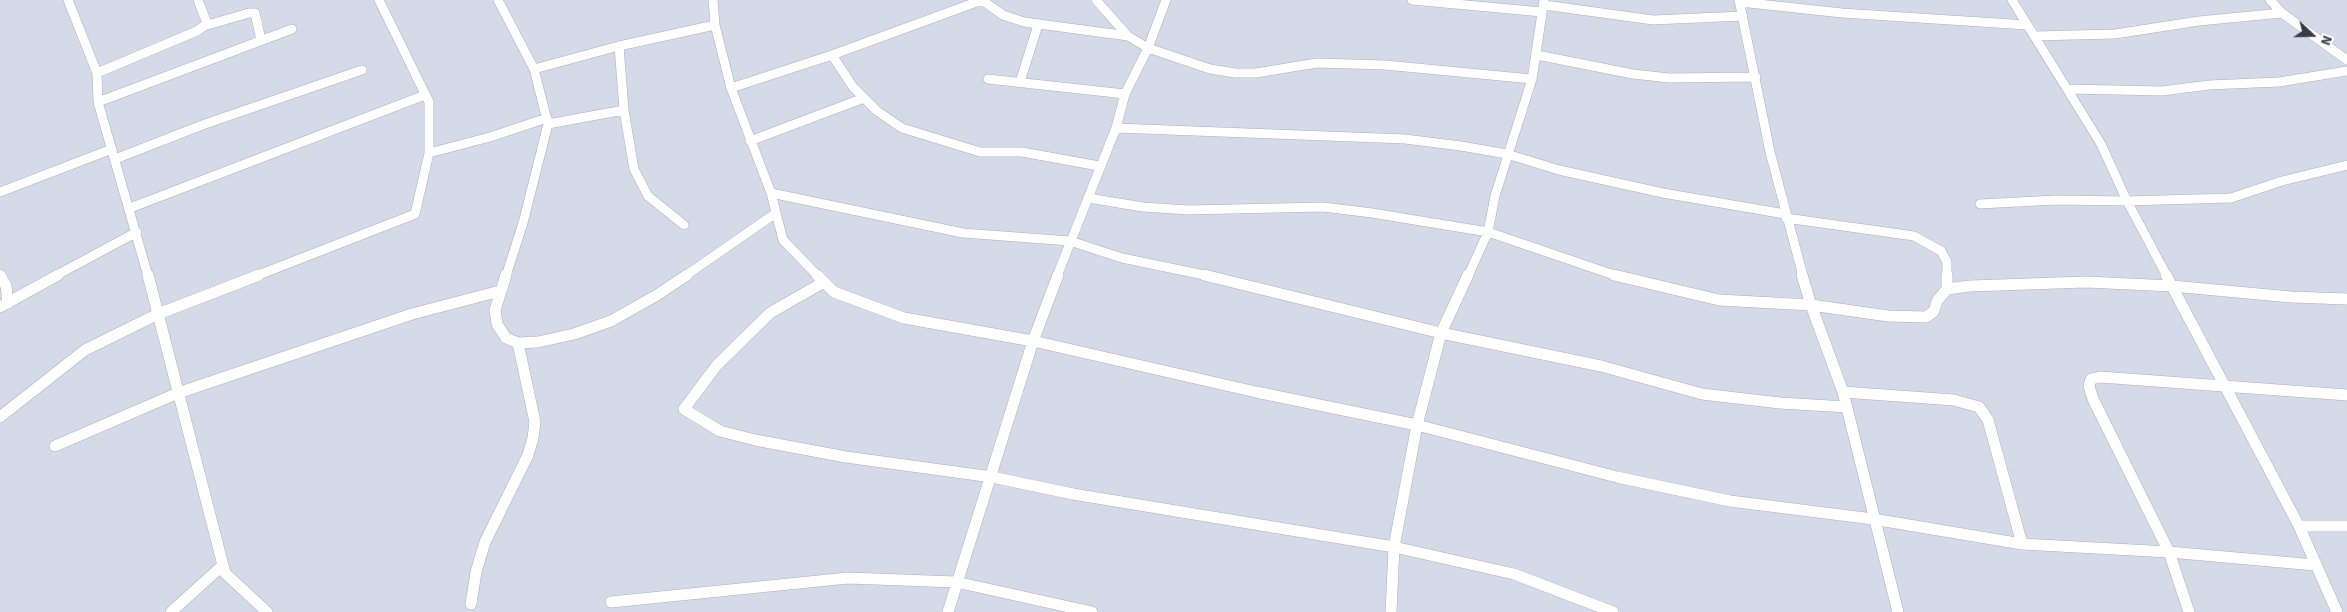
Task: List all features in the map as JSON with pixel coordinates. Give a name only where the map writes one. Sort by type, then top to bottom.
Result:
[{"type":"street","points":[[68,0],[97,73],[98,102],[137,232],[225,573],[267,612]]},
{"type":"street","points":[[198,0],[207,23],[204,26]]},
{"type":"street","points":[[0,417],[85,350],[158,314],[415,214],[428,153],[429,102],[379,0]]},
{"type":"street","points":[[498,0],[534,69],[548,121],[523,224],[495,310],[497,324],[506,338],[518,343],[538,342],[574,334],[611,321],[658,295],[776,213]]},
{"type":"street","points":[[714,0],[715,25],[732,88],[750,142],[771,193],[783,240],[834,292],[904,318],[1033,341],[1256,392],[1418,425],[1617,477],[1730,501],[1873,519],[2022,544],[2169,552],[2315,565]]},
{"type":"street","points":[[732,88],[832,55],[982,0],[1004,15],[1038,25],[1128,36]]},
{"type":"street","points":[[1096,0],[1128,36],[1148,48],[1210,69],[1235,73],[1256,73],[1317,64],[1385,65],[1532,79]]},
{"type":"street","points":[[948,612],[956,582],[992,477],[1033,341],[1099,166],[1116,128],[1125,94],[1148,48],[1166,0]]},
{"type":"street","points":[[1412,0],[1543,6],[1654,20],[1743,16]]},
{"type":"street","points":[[2012,0],[2101,144],[2127,201],[2299,526],[2335,609],[2347,610]]},
{"type":"street","points":[[2270,0],[2282,13],[2347,60]]},
{"type":"street","points":[[1898,612],[1873,519],[1843,392],[1811,305],[1785,216],[1770,152],[1740,1],[1842,13],[2027,25]]},
{"type":"street","points":[[1391,612],[1394,547],[1418,425],[1441,332],[1488,232],[1495,196],[1507,154],[1532,79],[1537,56],[1543,6]]},
{"type":"street","points":[[97,73],[197,31],[204,26],[252,12],[255,13],[261,40]]},
{"type":"street","points":[[2035,36],[2115,34],[2199,21],[2282,13]]},
{"type":"street","points":[[534,69],[619,46],[715,25]]},
{"type":"street","points":[[1020,82],[1038,25]]},
{"type":"street","points":[[98,102],[292,29]]},
{"type":"street","points":[[619,46],[624,110],[631,156],[638,179],[648,196],[684,225]]},
{"type":"street","points":[[832,55],[852,87],[877,111],[902,128],[980,152],[1022,152],[1099,166]]},
{"type":"street","points":[[1537,56],[1633,74],[1669,78],[1756,77]]},
{"type":"street","points":[[0,192],[362,70]]},
{"type":"street","points":[[2068,89],[2162,91],[2209,85],[2279,82],[2347,71]]},
{"type":"street","points":[[988,79],[1125,94]]},
{"type":"street","points":[[130,208],[425,95]]},
{"type":"street","points":[[750,142],[864,98]]},
{"type":"street","points":[[428,153],[548,121],[624,110]]},
{"type":"street","points":[[1088,198],[1143,207],[1188,210],[1322,207],[1488,232],[1618,276],[1710,298],[1811,305],[1888,316],[1926,318],[1934,311],[1937,301],[1947,289],[1947,262],[1941,251],[1914,236],[1785,216],[1663,193],[1559,170],[1507,154],[1405,139],[1116,128]]},
{"type":"street","points":[[1980,204],[2056,200],[2127,201],[2231,198],[2282,181],[2347,165]]},
{"type":"street","points":[[771,193],[888,219],[963,233],[1070,241],[1122,258],[1177,268],[1441,332],[1601,366],[1702,394],[1780,403],[1846,407]]},
{"type":"street","points":[[4,305],[137,232]]},
{"type":"street","points":[[0,275],[6,286],[4,305]]},
{"type":"street","points":[[824,282],[770,313],[717,365],[684,409],[720,432],[755,440],[846,457],[992,477],[1083,496],[1394,547],[1514,574],[1613,612]]},
{"type":"street","points":[[1947,289],[1970,286],[2086,282],[2172,286],[2291,297],[2347,299]]},
{"type":"street","points":[[55,446],[178,393],[412,314],[500,291]]},
{"type":"street","points":[[471,604],[476,572],[485,542],[528,455],[533,438],[534,422],[518,343]]},
{"type":"street","points":[[2190,612],[2169,552],[2093,399],[2089,386],[2091,380],[2100,377],[2347,395]]},
{"type":"street","points":[[1843,392],[1954,400],[1979,407],[1988,420],[2022,544]]},
{"type":"street","points":[[2299,526],[2347,526]]},
{"type":"street","points":[[171,612],[223,565]]},
{"type":"street","points":[[611,602],[848,578],[956,582],[1092,612]]},
{"type":"shaded area","points":[[0,0],[2347,0],[2347,612],[0,612]]}]
